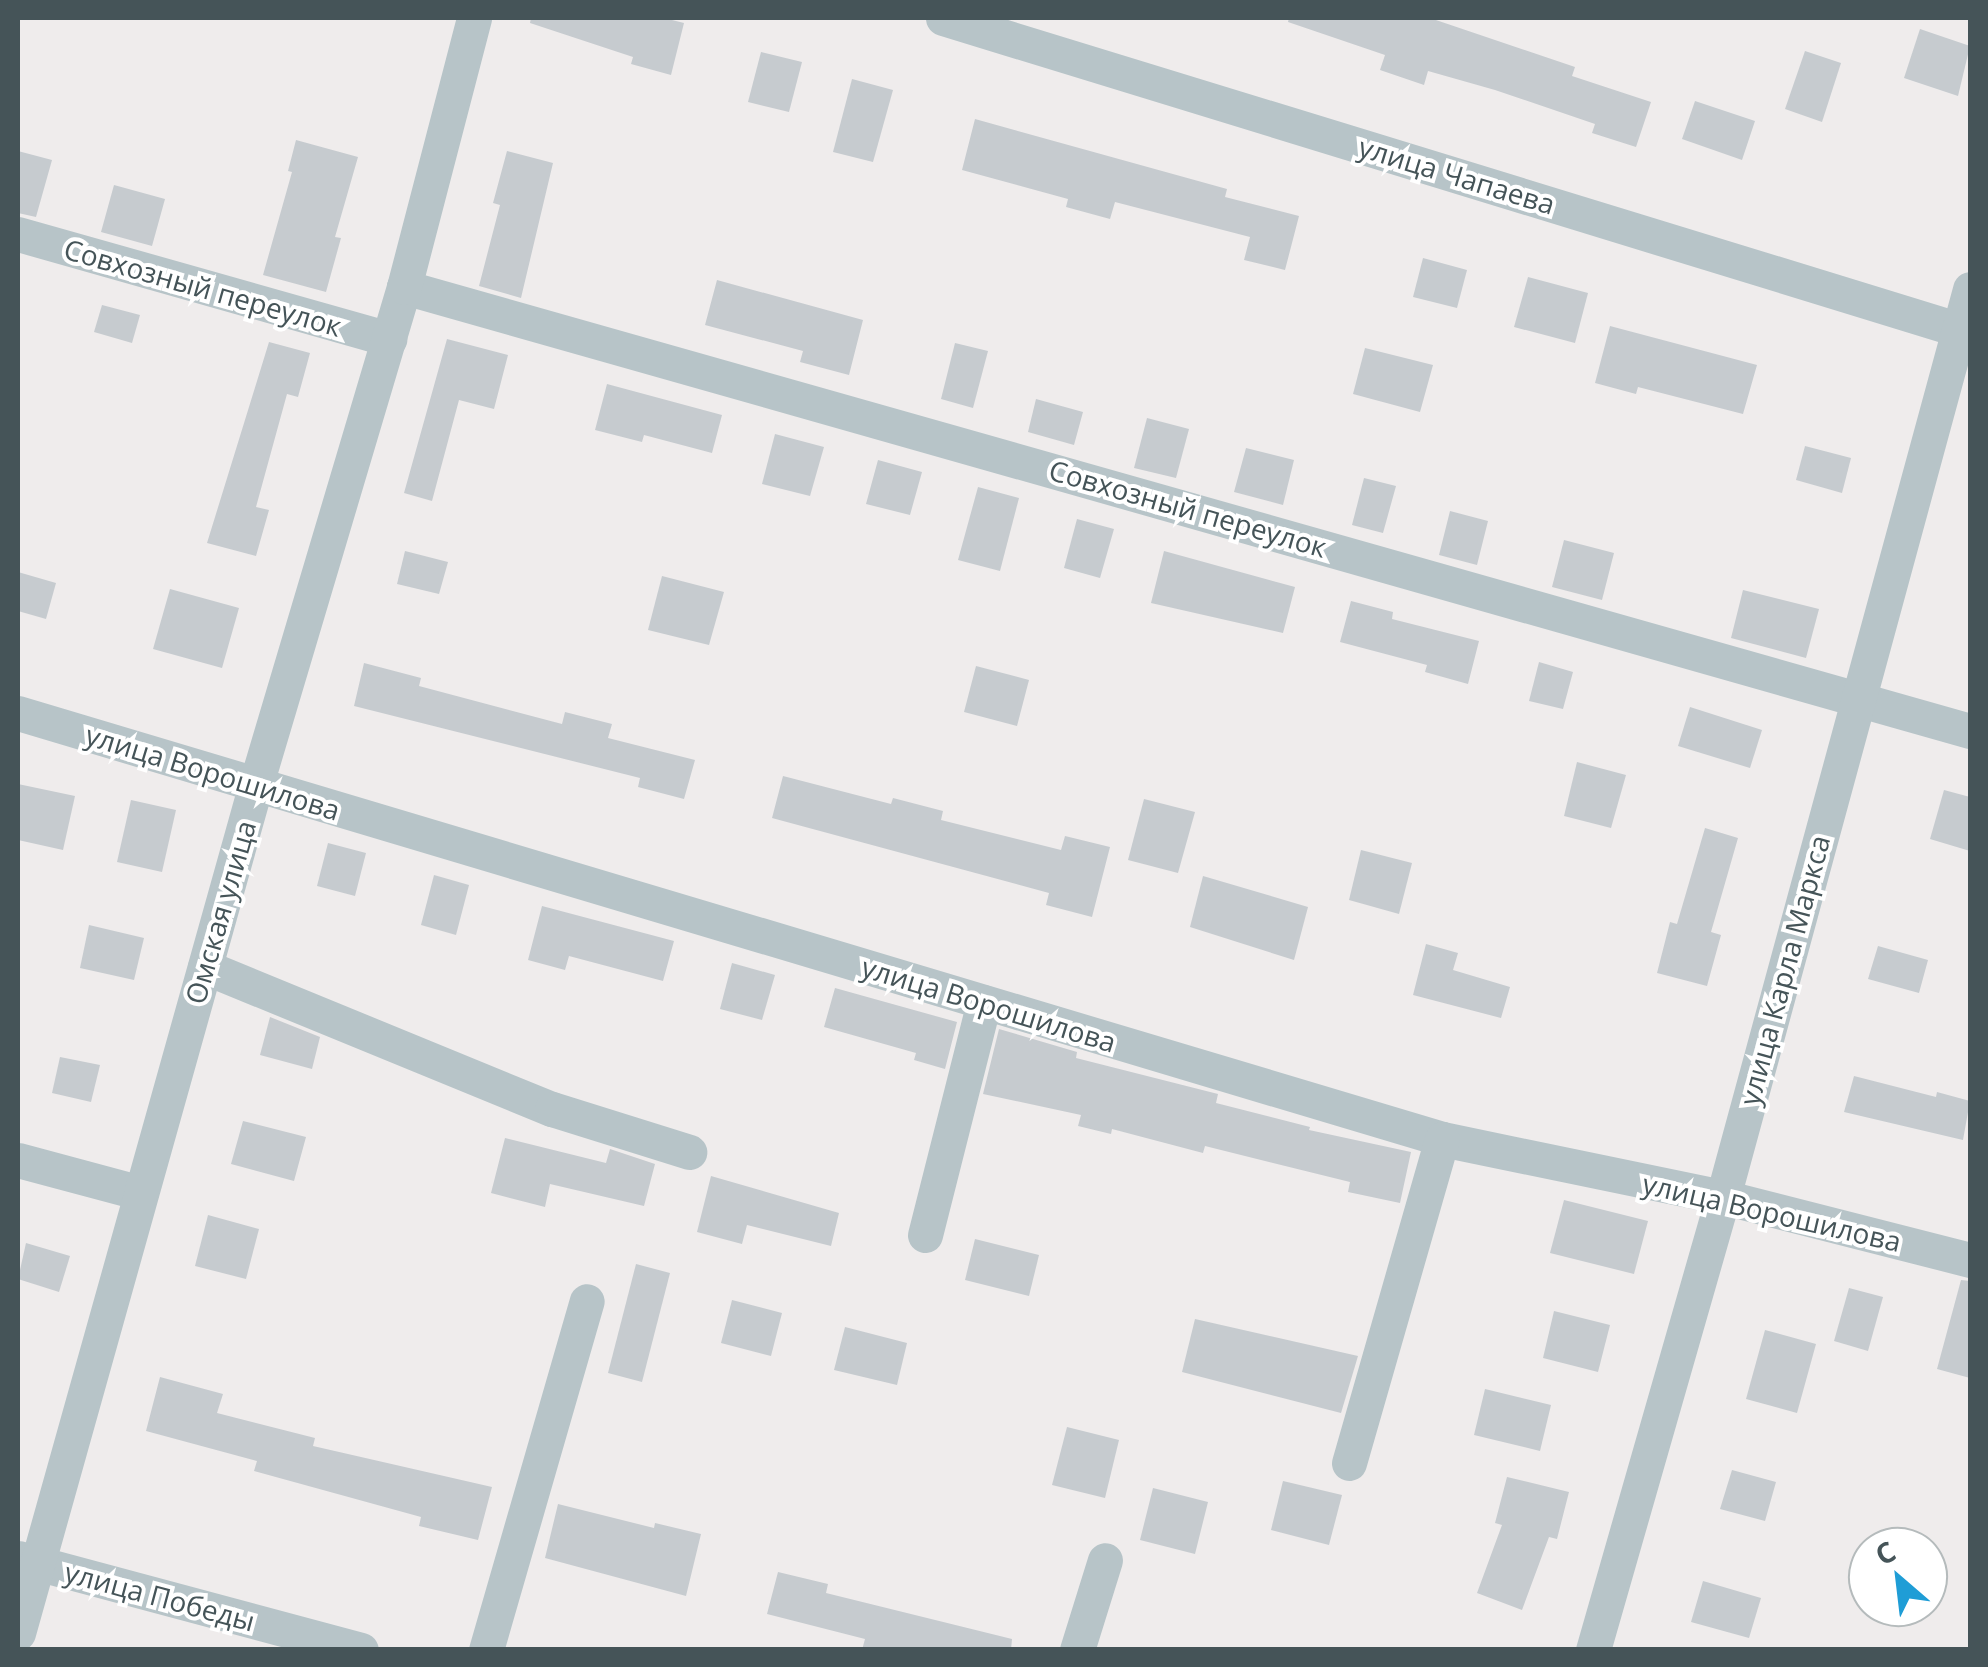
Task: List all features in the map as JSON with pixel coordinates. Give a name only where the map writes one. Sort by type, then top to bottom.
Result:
[{"type":"street","name":"Омская улица","points":[[18,1633],[27,1560],[141,1193],[256,784],[404,287],[474,18]]},
{"type":"street","name":"улица Чапаева","points":[[943,18],[1965,331]]},
{"type":"street","name":"Совхозный переулок","points":[[18,234],[388,339]]},
{"type":"street","name":"Совхозный переулок","points":[[404,287],[1970,730]]},
{"type":"street","name":"улица Карла Маркса","points":[[1593,1650],[1724,1197],[1858,696],[1965,331],[1970,290]]},
{"type":"street","name":"улица Ворошилова","points":[[18,713],[1442,1139],[1724,1197],[1970,1260]]},
{"type":"street","points":[[204,967],[552,1109],[689,1152]]},
{"type":"street","points":[[925,1235],[984,1002]]},
{"type":"street","points":[[1349,1463],[1442,1139]]},
{"type":"street","points":[[18,1160],[141,1193]]},
{"type":"street","points":[[486,1650],[587,1301]]},
{"type":"street","name":"улица Победы","points":[[27,1560],[360,1650]]},
{"type":"street","points":[[1078,1650],[1105,1560]]},
{"type":"building","points":[[531,18],[664,18],[684,23],[671,75],[631,64],[633,57],[530,23]]},
{"type":"building","points":[[1289,18],[1430,18],[1575,67],[1572,76],[1651,102],[1636,147],[1592,133],[1595,124],[1495,90],[1428,71],[1424,85],[1380,70],[1385,55],[1288,22]]},
{"type":"building","points":[[1920,29],[1970,46],[1958,96],[1904,78]]},
{"type":"building","points":[[1805,51],[1841,63],[1822,122],[1785,109]]},
{"type":"building","points":[[761,52],[802,62],[789,112],[748,102]]},
{"type":"building","points":[[852,79],[893,90],[873,162],[833,152]]},
{"type":"building","points":[[1695,101],[1755,121],[1742,160],[1682,139]]},
{"type":"building","points":[[975,119],[1227,189],[1225,197],[1299,216],[1285,270],[1244,260],[1250,237],[1115,202],[1110,219],[1066,207],[1068,199],[962,170]]},
{"type":"building","points":[[296,140],[358,157],[335,237],[341,238],[326,292],[263,275],[292,172],[288,171]]},
{"type":"building","points":[[18,151],[52,160],[36,217],[18,213]]},
{"type":"building","points":[[507,151],[553,163],[521,298],[479,286],[500,205],[493,203]]},
{"type":"building","points":[[114,185],[165,199],[152,246],[101,232]]},
{"type":"building","points":[[1423,258],[1467,270],[1457,308],[1413,297]]},
{"type":"building","points":[[1528,277],[1588,293],[1575,343],[1514,327]]},
{"type":"building","points":[[717,280],[863,320],[849,375],[800,362],[803,351],[705,325]]},
{"type":"building","points":[[102,305],[140,315],[132,343],[94,332]]},
{"type":"building","points":[[1610,326],[1757,365],[1743,414],[1638,387],[1636,394],[1595,383]]},
{"type":"building","points":[[447,339],[508,355],[494,409],[459,400],[432,501],[404,493]]},
{"type":"building","points":[[269,342],[310,353],[298,397],[287,394],[256,507],[269,510],[256,556],[207,543]]},
{"type":"building","points":[[955,343],[988,351],[973,408],[941,399]]},
{"type":"building","points":[[1365,348],[1433,365],[1420,412],[1353,394]]},
{"type":"building","points":[[607,384],[722,415],[712,453],[644,435],[642,442],[595,430]]},
{"type":"building","points":[[1036,399],[1083,412],[1074,445],[1028,432]]},
{"type":"building","points":[[1147,418],[1189,429],[1176,478],[1134,468]]},
{"type":"building","points":[[775,434],[824,447],[810,496],[762,484]]},
{"type":"building","points":[[1805,446],[1851,458],[1842,493],[1796,480]]},
{"type":"building","points":[[1246,448],[1294,460],[1283,505],[1234,492]]},
{"type":"building","points":[[878,460],[922,472],[910,515],[866,504]]},
{"type":"building","points":[[1364,478],[1396,486],[1383,533],[1352,525]]},
{"type":"building","points":[[978,487],[1019,498],[1000,571],[958,560]]},
{"type":"building","points":[[1450,511],[1488,521],[1477,565],[1439,555]]},
{"type":"building","points":[[1077,519],[1114,529],[1100,578],[1064,568]]},
{"type":"building","points":[[1564,540],[1614,553],[1602,600],[1552,587]]},
{"type":"building","points":[[405,551],[448,562],[439,594],[397,584]]},
{"type":"building","points":[[1164,551],[1295,587],[1283,633],[1151,603]]},
{"type":"building","points":[[18,572],[56,583],[46,619],[18,611]]},
{"type":"building","points":[[662,576],[724,592],[709,645],[648,630]]},
{"type":"building","points":[[170,589],[239,608],[222,668],[153,649]]},
{"type":"building","points":[[1743,590],[1819,609],[1806,658],[1731,638]]},
{"type":"building","points":[[1351,601],[1393,612],[1392,619],[1479,641],[1468,684],[1425,672],[1427,665],[1340,642]]},
{"type":"building","points":[[1539,662],[1573,672],[1563,709],[1529,701]]},
{"type":"building","points":[[364,663],[421,678],[419,686],[562,724],[565,712],[612,724],[608,738],[695,760],[684,799],[638,787],[640,778],[354,706]]},
{"type":"building","points":[[976,666],[1029,680],[1017,726],[964,712]]},
{"type":"building","points":[[1690,707],[1762,730],[1750,768],[1678,746]]},
{"type":"building","points":[[1577,762],[1626,775],[1611,828],[1564,816]]},
{"type":"building","points":[[783,776],[891,804],[893,798],[943,811],[941,820],[1061,850],[1065,836],[1110,847],[1092,917],[1046,905],[1049,893],[772,818]]},
{"type":"building","points":[[18,784],[75,796],[63,850],[18,840]]},
{"type":"building","points":[[1944,790],[1970,797],[1970,851],[1930,839]]},
{"type":"building","points":[[1144,799],[1195,812],[1178,873],[1128,860]]},
{"type":"building","points":[[131,800],[176,810],[162,872],[117,862]]},
{"type":"building","points":[[1705,828],[1738,838],[1711,932],[1721,935],[1707,986],[1657,973],[1670,922],[1677,924]]},
{"type":"building","points":[[328,843],[366,853],[355,896],[317,886]]},
{"type":"building","points":[[1361,850],[1412,863],[1399,914],[1349,900]]},
{"type":"building","points":[[434,875],[469,885],[456,935],[421,925]]},
{"type":"building","points":[[1203,876],[1308,907],[1294,960],[1190,927]]},
{"type":"building","points":[[542,906],[674,941],[663,981],[569,956],[565,970],[528,960]]},
{"type":"building","points":[[89,925],[144,938],[134,980],[80,968]]},
{"type":"building","points":[[1426,944],[1458,953],[1453,970],[1510,987],[1501,1018],[1413,995]]},
{"type":"building","points":[[1878,946],[1928,960],[1919,993],[1868,979]]},
{"type":"building","points":[[732,963],[775,975],[762,1020],[720,1009]]},
{"type":"building","points":[[835,988],[957,1022],[945,1069],[914,1060],[916,1053],[824,1027]]},
{"type":"building","points":[[270,1017],[320,1037],[312,1069],[260,1055]]},
{"type":"building","points":[[999,1029],[1077,1052],[1076,1058],[1218,1094],[1216,1103],[1310,1127],[1309,1130],[1411,1152],[1400,1203],[1348,1192],[1350,1182],[1205,1146],[1203,1153],[1112,1129],[1111,1134],[1078,1126],[1081,1115],[983,1094]]},
{"type":"building","points":[[60,1057],[100,1065],[91,1102],[52,1093]]},
{"type":"building","points":[[1854,1076],[1936,1097],[1937,1092],[1970,1101],[1963,1140],[1844,1112]]},
{"type":"building","points":[[243,1121],[306,1137],[294,1181],[231,1164]]},
{"type":"building","points":[[505,1138],[606,1163],[610,1149],[655,1164],[644,1206],[550,1184],[545,1207],[491,1193]]},
{"type":"building","points":[[711,1176],[839,1213],[831,1246],[747,1225],[742,1244],[697,1232]]},
{"type":"building","points":[[1564,1200],[1648,1221],[1634,1274],[1550,1253]]},
{"type":"building","points":[[208,1215],[259,1229],[246,1279],[195,1266]]},
{"type":"building","points":[[975,1239],[1039,1255],[1029,1296],[965,1280]]},
{"type":"building","points":[[26,1243],[70,1256],[59,1292],[18,1279]]},
{"type":"building","points":[[636,1264],[670,1273],[642,1382],[608,1373]]},
{"type":"building","points":[[1961,1280],[1970,1281],[1970,1378],[1937,1369]]},
{"type":"building","points":[[1849,1288],[1883,1297],[1868,1351],[1834,1341]]},
{"type":"building","points":[[732,1300],[782,1313],[771,1356],[721,1343]]},
{"type":"building","points":[[1554,1311],[1610,1325],[1598,1372],[1543,1358]]},
{"type":"building","points":[[1195,1319],[1358,1356],[1341,1413],[1182,1372]]},
{"type":"building","points":[[845,1327],[907,1343],[897,1385],[834,1370]]},
{"type":"building","points":[[1765,1330],[1816,1344],[1797,1413],[1746,1399]]},
{"type":"building","points":[[160,1377],[223,1394],[217,1413],[315,1438],[313,1446],[492,1487],[478,1540],[419,1526],[421,1517],[254,1471],[257,1461],[146,1431]]},
{"type":"building","points":[[1485,1389],[1551,1405],[1540,1451],[1474,1435]]},
{"type":"building","points":[[1067,1427],[1119,1440],[1105,1498],[1052,1485]]},
{"type":"building","points":[[1732,1470],[1776,1482],[1765,1521],[1720,1509]]},
{"type":"building","points":[[1507,1477],[1569,1492],[1557,1539],[1549,1537],[1522,1610],[1477,1593],[1502,1525],[1495,1523]]},
{"type":"building","points":[[1283,1481],[1342,1495],[1329,1545],[1271,1530]]},
{"type":"building","points":[[1153,1488],[1208,1502],[1195,1554],[1140,1540]]},
{"type":"building","points":[[558,1504],[654,1528],[655,1523],[701,1534],[686,1596],[545,1558]]},
{"type":"building","points":[[778,1572],[828,1584],[826,1593],[1012,1639],[1011,1650],[862,1650],[865,1639],[767,1614]]},
{"type":"building","points":[[1703,1581],[1761,1598],[1749,1638],[1691,1622]]}]
